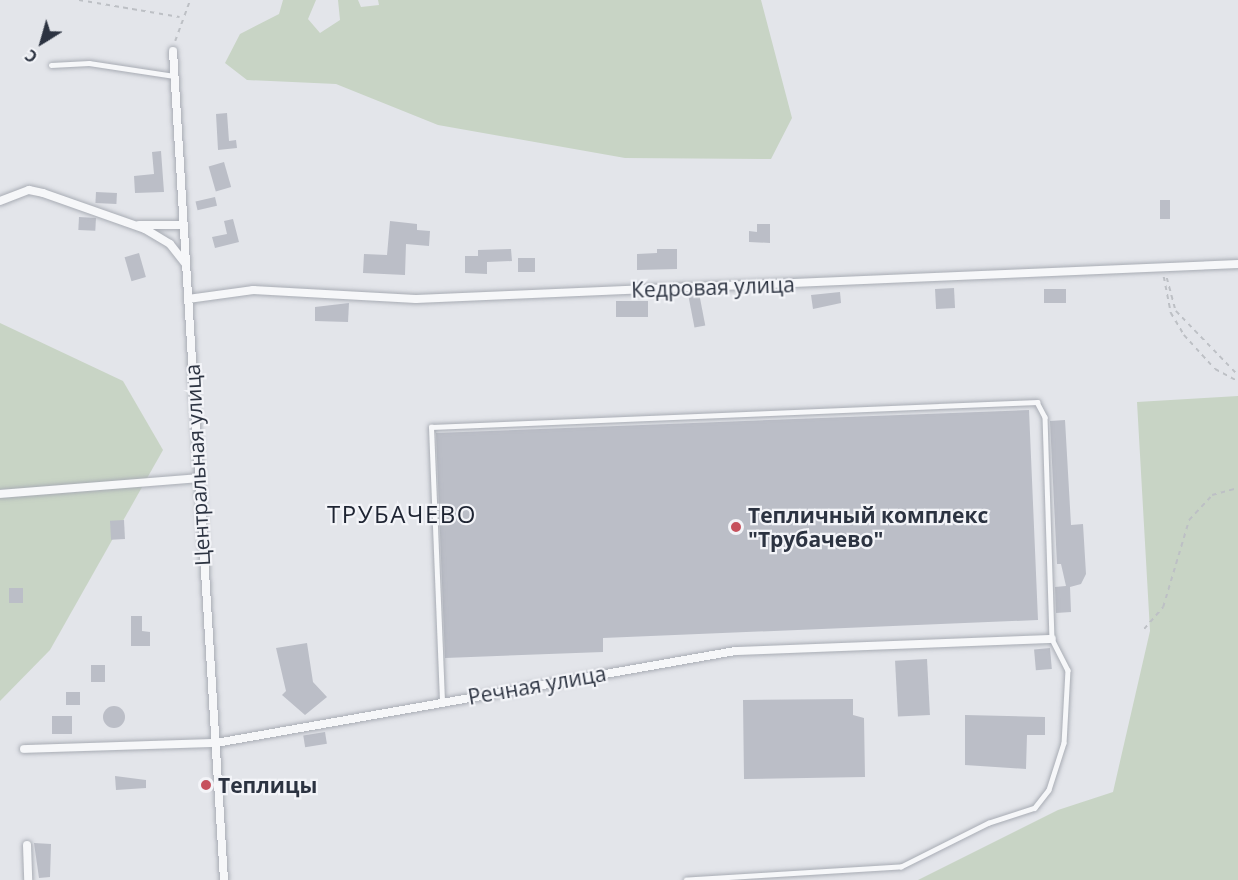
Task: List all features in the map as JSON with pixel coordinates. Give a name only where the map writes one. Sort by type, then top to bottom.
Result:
[{"type":"street","name":"Центральная улица","points":[[173,51],[224,880]]},
{"type":"street","points":[[0,201],[36,191],[133,225],[170,244],[185,263]]},
{"type":"street","points":[[133,225],[182,225]]},
{"type":"street","name":"Кедровая улица","points":[[188,299],[253,290],[416,299],[1238,264]]},
{"type":"street","points":[[0,494],[199,478]]},
{"type":"street","name":"Речная улица","points":[[24,749],[216,742],[735,651],[1052,639]]},
{"type":"street","points":[[27,845],[28,880]]},
{"type":"lane","points":[[51,65],[89,63],[174,76]]},
{"type":"lane","points":[[442,701],[431,427],[1037,402],[1045,417],[1052,639],[1068,670],[1064,743],[1049,790],[1035,808],[989,823],[901,867],[686,880]]},
{"type":"path","points":[[79,0],[180,17]]},
{"type":"path","points":[[173,51],[180,17],[190,0]]},
{"type":"path","points":[[1161,268],[1176,311],[1238,375]]},
{"type":"path","points":[[1161,268],[1171,313],[1184,335],[1209,364],[1238,381]]},
{"type":"path","points":[[1144,629],[1163,607],[1189,520],[1212,495],[1238,488]]},
{"type":"green space","points":[[283,0],[316,0],[308,19],[320,33],[340,20],[338,0],[358,0],[361,7],[379,5],[378,0],[761,0],[792,118],[771,159],[625,158],[438,125],[336,84],[247,80],[225,63],[240,34],[279,14]]},
{"type":"green space","points":[[0,323],[123,381],[163,450],[50,650],[0,701]]},
{"type":"green space","points":[[1238,396],[1238,880],[918,880],[1058,810],[1113,792],[1150,631],[1137,402]]},
{"type":"building","points":[[227,113],[229,141],[236,140],[237,148],[218,150],[216,114]]},
{"type":"building","points":[[161,151],[164,192],[135,193],[134,176],[154,174],[152,152]]},
{"type":"building","points":[[224,162],[231,187],[216,191],[209,166]]},
{"type":"building","points":[[96,192],[117,193],[116,204],[95,203]]},
{"type":"building","points":[[215,197],[217,206],[198,210],[196,201]]},
{"type":"building","points":[[1160,200],[1170,200],[1170,219],[1160,219]]},
{"type":"building","points":[[79,217],[96,218],[95,231],[78,230]]},
{"type":"building","points":[[233,219],[239,242],[215,248],[212,237],[227,234],[224,221]]},
{"type":"building","points":[[390,221],[417,224],[417,230],[430,231],[429,246],[406,244],[405,275],[363,273],[364,254],[387,255]]},
{"type":"building","points":[[757,224],[770,224],[770,243],[749,242],[749,231],[757,232]]},
{"type":"building","points":[[511,249],[512,261],[487,262],[487,274],[465,273],[465,256],[478,256],[478,250]]},
{"type":"building","points":[[657,249],[677,249],[677,269],[637,270],[637,254],[657,253]]},
{"type":"building","points":[[139,253],[146,277],[131,281],[125,257]]},
{"type":"building","points":[[518,258],[535,258],[535,272],[518,272]]},
{"type":"building","points":[[954,288],[955,308],[936,309],[935,289]]},
{"type":"building","points":[[1044,289],[1066,289],[1066,303],[1044,303]]},
{"type":"building","points":[[840,292],[841,303],[813,309],[811,295]]},
{"type":"building","points":[[699,293],[705,325],[694,327],[688,295]]},
{"type":"building","points":[[616,301],[648,301],[648,317],[616,317]]},
{"type":"building","points":[[349,303],[348,322],[315,321],[315,307]]},
{"type":"building","name":"Тепличный комплекс \"Трубачево\"","points":[[1029,410],[1038,620],[603,638],[603,652],[445,658],[436,433]]},
{"type":"building","points":[[1065,420],[1071,525],[1083,524],[1086,574],[1081,584],[1070,587],[1071,612],[1056,613],[1055,587],[1066,586],[1061,564],[1057,564],[1050,421]]},
{"type":"building","points":[[124,520],[125,539],[111,540],[110,521]]},
{"type":"building","points":[[9,588],[23,588],[23,603],[9,603]]},
{"type":"building","points":[[131,616],[142,616],[142,631],[150,632],[150,646],[131,646]]},
{"type":"building","points":[[307,643],[313,682],[327,697],[305,715],[282,695],[286,691],[276,648]]},
{"type":"building","points":[[1050,648],[1052,669],[1036,670],[1034,649]]},
{"type":"building","points":[[927,659],[930,715],[898,717],[895,661]]},
{"type":"building","points":[[91,665],[105,665],[105,682],[91,682]]},
{"type":"building","points":[[66,692],[80,692],[80,705],[66,705]]},
{"type":"building","points":[[853,699],[853,715],[864,718],[865,777],[744,779],[743,700]]},
{"type":"building","points":[[114,706],[122,709],[125,717],[122,725],[114,728],[106,725],[103,717],[106,709]]},
{"type":"building","points":[[965,715],[1045,717],[1045,735],[1027,735],[1026,769],[965,765]]},
{"type":"building","points":[[52,716],[72,716],[72,734],[52,734]]},
{"type":"building","points":[[325,732],[327,744],[305,747],[303,735]]},
{"type":"building","points":[[115,776],[146,780],[146,788],[116,790]]},
{"type":"building","points":[[34,843],[51,844],[50,877],[39,878]]},
{"type":"place","name":"Тепличный комплекс \"Трубачево\"","points":[[736,527]]},
{"type":"place","name":"Теплицы","points":[[206,785]]},
{"type":"district","name":"ТРУБАЧЕВО","points":[[402,514]]}]
